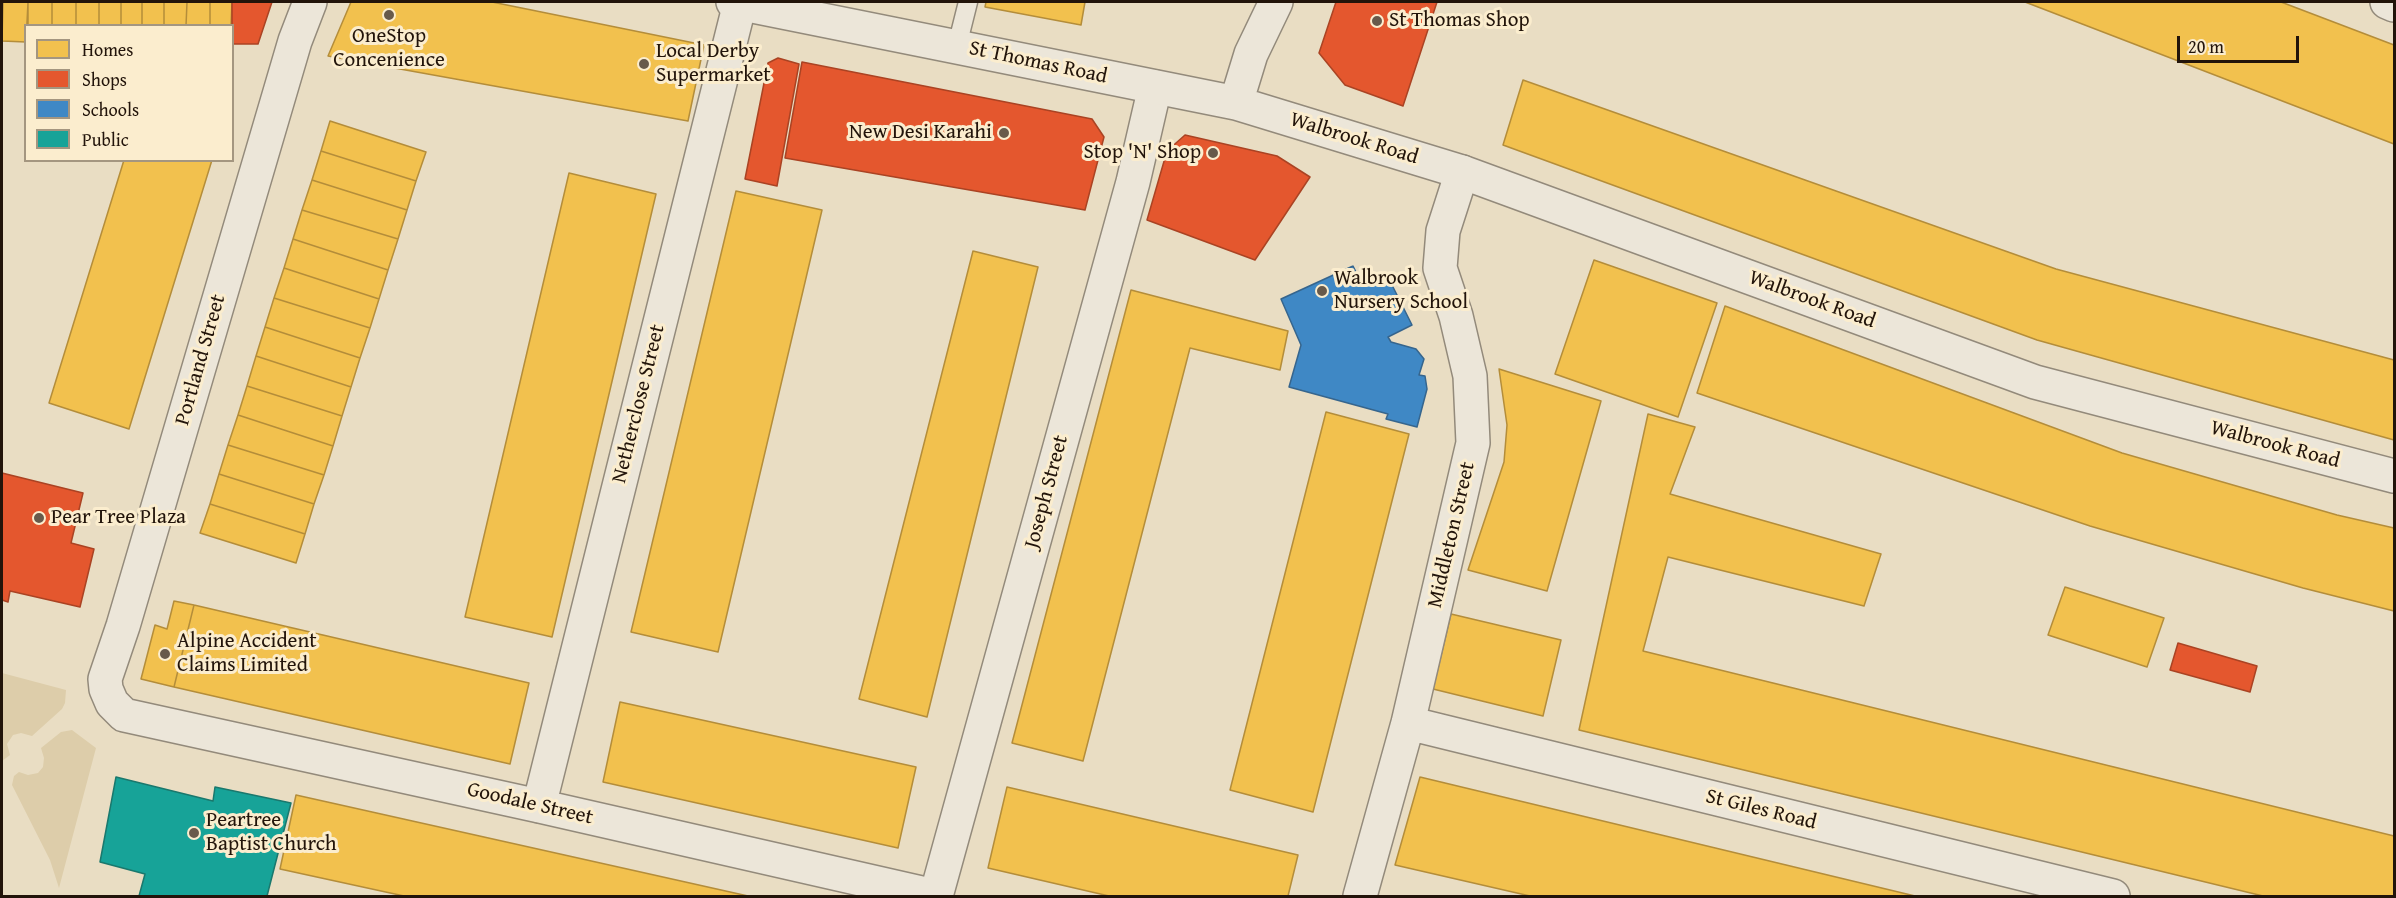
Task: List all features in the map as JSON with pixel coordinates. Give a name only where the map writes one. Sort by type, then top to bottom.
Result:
[{"type":"street","name":"Portland Street","points":[[124,715],[112,703],[106,689],[105,679],[130,603],[295,41],[310,2]]},
{"type":"street","name":"St Thomas Road","points":[[736,2],[1236,103]]},
{"type":"street","name":"Netherclose Street","points":[[539,806],[736,2]]},
{"type":"street","points":[[1236,103],[1251,54],[1276,2]]},
{"type":"street","points":[[2386,2],[2394,5]]},
{"type":"street","name":"Joseph Street","points":[[935,897],[1133,182],[1155,87]]},
{"type":"street","name":"Walbrook Road","points":[[1236,103],[1462,172],[2035,382],[2394,476]]},
{"type":"street","name":"Middleton Street","points":[[1360,897],[1408,723],[1473,443],[1470,376],[1456,316],[1440,268],[1443,231],[1462,172]]},
{"type":"street","name":"Goodale Street","points":[[124,715],[539,806],[935,897]]},
{"type":"street","name":"St Giles Road","points":[[1408,723],[2114,897]]},
{"type":"lane","points":[[957,46],[968,2]]},
{"type":"shaded area","points":[[2,673],[66,690],[62,709],[32,736],[21,733],[13,735],[7,744],[10,755],[2,761]]},
{"type":"shaded area","points":[[72,730],[96,748],[59,888],[50,860],[12,785],[14,776],[19,772],[28,775],[38,773],[43,767],[44,758],[41,748],[61,732]]},
{"type":"building: Homes","points":[[3,2],[28,2],[24,42],[2,41]]},
{"type":"building: Homes","points":[[28,2],[52,2],[52,24],[28,24]]},
{"type":"building: Homes","points":[[52,2],[76,2],[76,24],[52,24]]},
{"type":"building: Homes","points":[[76,2],[99,2],[99,24],[76,24]]},
{"type":"building: Homes","points":[[99,2],[121,2],[121,24],[99,24]]},
{"type":"building: Homes","points":[[121,2],[142,2],[142,24],[121,24]]},
{"type":"building: Homes","points":[[142,2],[164,2],[164,24],[142,24]]},
{"type":"building: Homes","points":[[164,2],[187,2],[186,24],[164,24]]},
{"type":"building: Homes","points":[[187,2],[210,2],[210,24],[186,24]]},
{"type":"building: Homes","points":[[210,2],[232,2],[231,24],[210,24]]},
{"type":"building: Homes","points":[[351,2],[492,2],[704,45],[688,121],[328,56]]},
{"type":"building: Homes","points":[[986,2],[1085,2],[1081,25],[985,7]]},
{"type":"building: Homes","points":[[2025,2],[2281,2],[2394,45],[2394,144]]},
{"type":"building: Homes","points":[[1523,80],[2056,269],[2394,360],[2394,440],[2037,340],[1503,145]]},
{"type":"building: Homes","points":[[330,121],[426,152],[416,181],[321,151]]},
{"type":"building: Homes","points":[[321,151],[416,181],[407,210],[312,180]]},
{"type":"building: Homes","points":[[123,162],[211,162],[129,429],[49,403]]},
{"type":"building: Homes","points":[[569,173],[656,194],[552,637],[465,617]]},
{"type":"building: Homes","points":[[312,180],[407,210],[398,239],[302,210]]},
{"type":"building: Homes","points":[[736,191],[822,210],[718,652],[631,632]]},
{"type":"building: Homes","points":[[302,210],[398,239],[388,270],[293,239]]},
{"type":"building: Homes","points":[[293,239],[388,270],[379,299],[284,268]]},
{"type":"building: Homes","points":[[973,251],[1038,267],[927,717],[859,699]]},
{"type":"building: Homes","points":[[1594,260],[1717,303],[1678,417],[1555,374]]},
{"type":"building: Homes","points":[[284,268],[379,299],[370,328],[274,298]]},
{"type":"building: Homes","points":[[1131,290],[1288,331],[1280,370],[1190,348],[1083,761],[1012,743]]},
{"type":"building: Homes","points":[[274,298],[370,328],[360,358],[265,327]]},
{"type":"building: Homes","points":[[1725,306],[2122,453],[2337,515],[2394,528],[2394,611],[2303,588],[2090,526],[1697,393]]},
{"type":"building: Homes","points":[[265,327],[360,358],[351,387],[256,356]]},
{"type":"building: Homes","points":[[256,356],[351,387],[342,416],[247,386]]},
{"type":"building: Homes","points":[[1499,369],[1601,401],[1547,591],[1468,570],[1504,462],[1507,425]]},
{"type":"building: Homes","points":[[247,386],[342,416],[333,446],[238,415]]},
{"type":"building: Homes","points":[[1326,412],[1409,434],[1313,812],[1230,790]]},
{"type":"building: Homes","points":[[1648,414],[1695,427],[1670,494],[1881,554],[1864,606],[1668,557],[1643,651],[2394,836],[2394,896],[2263,896],[1579,730]]},
{"type":"building: Homes","points":[[238,415],[333,446],[324,475],[228,445]]},
{"type":"building: Homes","points":[[228,445],[324,475],[314,504],[219,474]]},
{"type":"building: Homes","points":[[219,474],[314,504],[305,534],[210,504]]},
{"type":"building: Homes","points":[[210,504],[305,534],[296,563],[200,533]]},
{"type":"building: Homes","points":[[2065,587],[2164,618],[2147,667],[2048,635]]},
{"type":"building: Homes","name":"Alpine Accident Claims Limited","points":[[174,601],[194,605],[174,687],[141,679],[155,625],[167,629]]},
{"type":"building: Homes","points":[[194,605],[529,683],[510,764],[174,687]]},
{"type":"building: Homes","points":[[1451,614],[1561,640],[1543,716],[1433,689]]},
{"type":"building: Homes","points":[[620,702],[916,767],[898,848],[603,782]]},
{"type":"building: Homes","points":[[1420,777],[1915,896],[1530,896],[1395,865]]},
{"type":"building: Homes","points":[[1007,787],[1298,855],[1288,896],[1109,896],[988,868]]},
{"type":"building: Homes","points":[[296,795],[748,896],[404,896],[280,869]]},
{"type":"building: Shops","points":[[232,2],[272,2],[258,44],[234,44],[234,24],[232,24]]},
{"type":"building: Shops","points":[[1336,2],[1437,2],[1403,106],[1345,85],[1319,53]]},
{"type":"building: Shops","points":[[778,58],[799,64],[777,186],[745,179],[768,63]]},
{"type":"building: Shops","points":[[802,62],[1092,119],[1104,137],[1085,210],[785,158]]},
{"type":"building: Shops","points":[[1185,135],[1277,156],[1310,177],[1255,260],[1147,220],[1167,151]]},
{"type":"building: Shops","name":"Pear Tree Plaza","points":[[2,473],[83,493],[71,543],[94,549],[80,607],[10,591],[8,602],[2,600]]},
{"type":"building: Shops","points":[[2178,643],[2257,666],[2250,692],[2170,670]]},
{"type":"building: Schools","points":[[1353,266],[1362,284],[1386,273],[1412,325],[1388,337],[1391,342],[1416,349],[1424,359],[1419,375],[1425,376],[1427,389],[1417,427],[1386,419],[1388,414],[1289,387],[1301,345],[1281,299]]},
{"type":"building: Public","name":"Peartree Baptist Church","points":[[116,777],[213,801],[215,787],[291,803],[267,896],[139,896],[145,874],[100,862]]},
{"type":"place","name":"OneStop Concenience","points":[[389,15]]},
{"type":"place","name":"St Thomas Shop","points":[[1377,21]]},
{"type":"place","name":"Local Derby Supermarket","points":[[644,64]]},
{"type":"place","name":"New Desi Karahi","points":[[1004,133]]},
{"type":"place","name":"Stop 'N' Shop","points":[[1213,153]]},
{"type":"place","name":"Walbrook Nursery School","points":[[1322,291]]},
{"type":"place","name":"Pear Tree Plaza","points":[[39,518]]},
{"type":"place","name":"Alpine Accident Claims Limited","points":[[165,654]]},
{"type":"place","name":"Peartree Baptist Church","points":[[194,833]]}]
